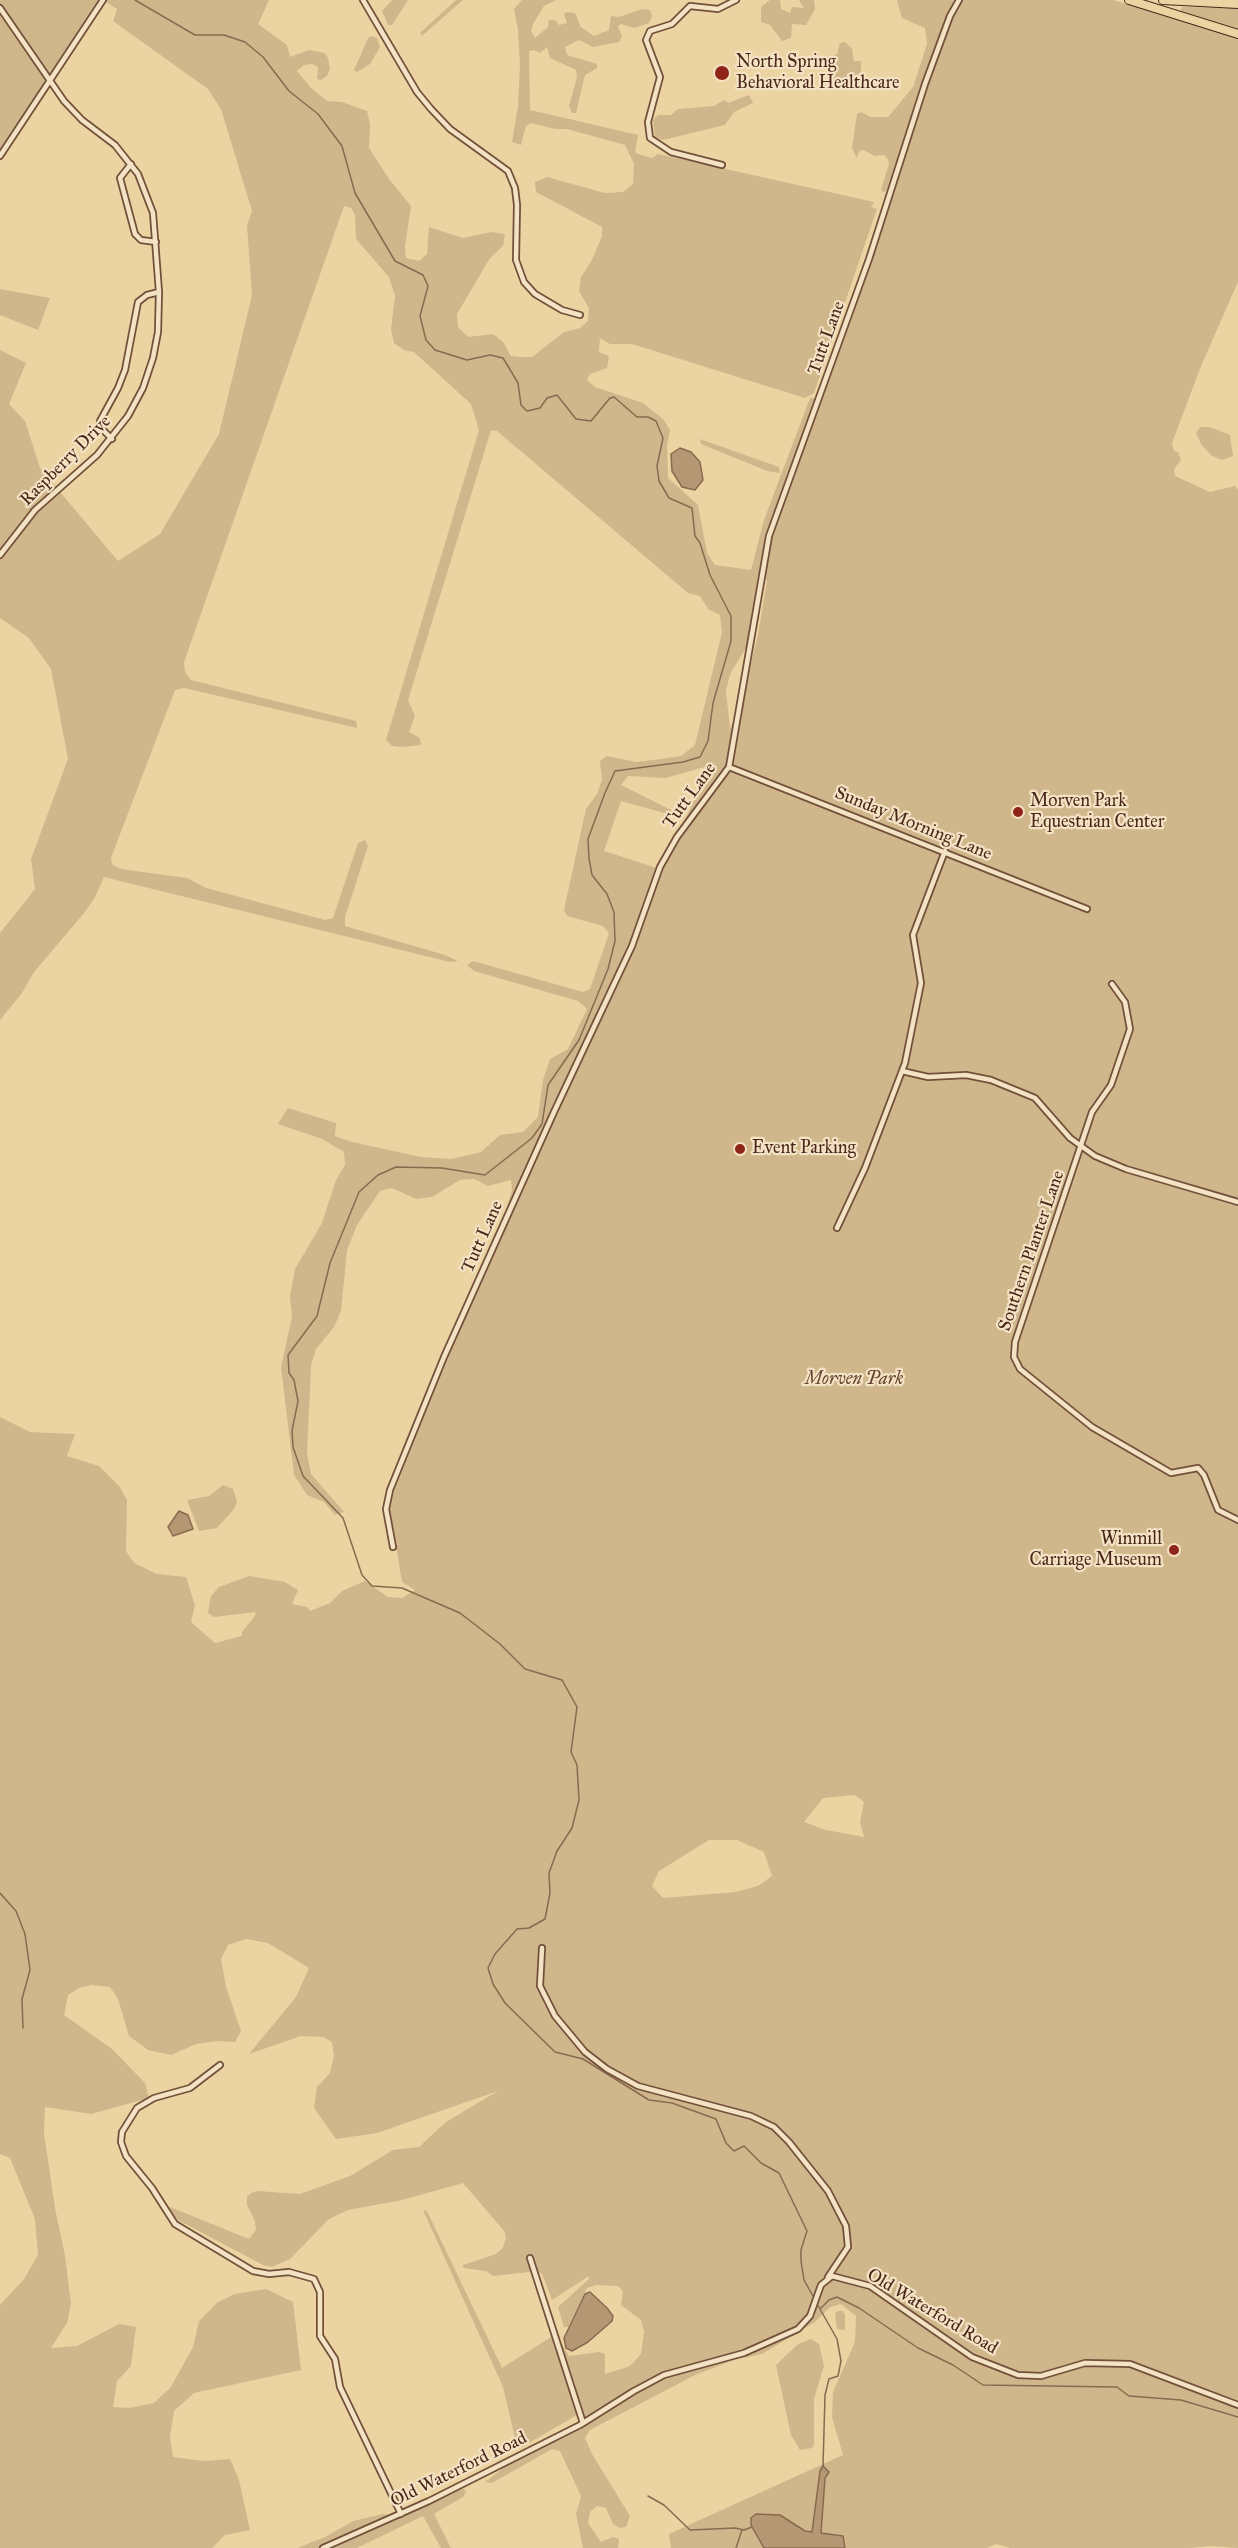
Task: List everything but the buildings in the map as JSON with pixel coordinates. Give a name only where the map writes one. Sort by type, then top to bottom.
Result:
[{"type":"highway","points":[[1129,0],[1238,34]]},
{"type":"highway","points":[[1162,0],[1238,4]]},
{"type":"highway","points":[[1176,1],[1174,9],[1176,15]]},
{"type":"street","points":[[0,156],[103,0]]},
{"type":"street","points":[[363,0],[417,92],[431,109],[450,129],[508,171],[515,188],[517,205],[516,260],[524,282],[535,294],[562,310],[580,315]]},
{"type":"street","points":[[722,165],[671,152],[650,138],[648,122],[658,93],[660,76],[646,40],[650,31],[672,24],[690,6],[718,9],[736,0]]},
{"type":"street","name":"Tutt Lane","points":[[393,1547],[386,1509],[390,1490],[444,1358],[549,1122],[632,946],[660,867],[677,837],[729,767],[769,536],[866,270],[930,70],[950,16],[959,0]]},
{"type":"street","name":"Raspberry Drive","points":[[0,8],[71,109],[115,145],[131,164],[149,197],[156,242],[159,292],[158,332],[150,368],[136,402],[112,439],[35,510],[0,555]]},
{"type":"street","points":[[131,164],[120,178],[135,234],[141,240],[156,242]]},
{"type":"street","points":[[112,439],[100,427],[100,421],[125,370],[138,302],[147,295],[159,292]]},
{"type":"street","name":"Sunday Morning Lane","points":[[729,767],[1087,909]]},
{"type":"street","points":[[837,1228],[865,1168],[902,1071],[921,983],[913,935],[945,851]]},
{"type":"street","name":"Southern Planter Lane","points":[[1112,984],[1125,1002],[1130,1029],[1110,1085],[1092,1112],[1015,1342],[1016,1364],[1092,1427],[1134,1449],[1163,1469],[1178,1473],[1198,1468],[1204,1475],[1218,1510],[1238,1520]]},
{"type":"street","points":[[902,1071],[928,1077],[977,1076],[1024,1092],[1044,1107],[1080,1148],[1126,1169],[1238,1202]]},
{"type":"street","points":[[542,1948],[540,1986],[555,2016],[585,2052],[607,2069],[638,2086],[751,2116],[774,2127],[789,2142],[828,2191],[846,2226],[848,2247],[828,2277]]},
{"type":"street","points":[[220,2065],[190,2088],[154,2098],[137,2108],[122,2132],[121,2142],[126,2156],[152,2188],[175,2224],[253,2271],[269,2274],[289,2272],[314,2279],[320,2292],[320,2336],[335,2359],[340,2387],[401,2514]]},
{"type":"street","points":[[530,2258],[583,2423]]},
{"type":"street","name":"Old Waterford Road","points":[[323,2548],[401,2514],[583,2423],[664,2375],[744,2353],[798,2329],[807,2321],[821,2285],[828,2277],[837,2276],[870,2286],[972,2357],[1018,2375],[1041,2376],[1085,2363],[1130,2364],[1165,2376],[1221,2401],[1238,2405]]},
{"type":"green space","points":[[0,0],[103,0],[0,156]]},
{"type":"green space","name":"Morven Park","points":[[103,0],[269,0],[258,24],[287,45],[290,57],[309,50],[325,53],[328,58],[330,69],[327,76],[321,80],[317,79],[318,67],[312,64],[304,65],[297,71],[311,88],[327,101],[342,102],[367,111],[370,124],[369,148],[389,179],[411,206],[405,247],[406,258],[419,261],[427,254],[429,227],[463,238],[491,232],[505,234],[503,246],[490,258],[457,314],[458,327],[468,337],[493,334],[503,342],[511,356],[532,357],[564,332],[580,328],[588,321],[589,308],[579,291],[581,277],[592,260],[602,236],[602,227],[536,192],[535,182],[547,177],[605,193],[623,192],[633,184],[634,164],[625,145],[567,129],[555,129],[531,123],[526,126],[521,145],[512,142],[518,106],[520,65],[514,9],[522,0],[556,0],[544,6],[533,24],[531,31],[535,38],[548,27],[549,20],[555,20],[559,25],[567,23],[564,14],[567,12],[575,13],[581,27],[594,36],[609,30],[611,16],[619,17],[642,9],[650,10],[652,16],[649,23],[634,28],[621,24],[618,26],[622,37],[619,42],[593,47],[579,40],[565,47],[567,55],[597,64],[597,68],[585,75],[576,113],[572,113],[569,106],[577,77],[576,70],[550,58],[547,47],[540,53],[534,50],[529,51],[530,110],[638,135],[635,152],[652,158],[658,154],[874,202],[871,207],[877,209],[814,393],[805,398],[632,344],[610,344],[600,338],[599,352],[609,356],[607,368],[590,374],[587,380],[595,387],[643,403],[663,419],[670,430],[667,445],[668,478],[698,505],[707,553],[715,565],[751,570],[764,520],[810,398],[822,400],[831,365],[950,14],[960,0],[1113,0],[1238,38],[1238,282],[1201,366],[1172,443],[1174,451],[1178,452],[1181,460],[1174,469],[1175,476],[1210,492],[1235,486],[1238,489],[1238,2548],[1211,2546],[1010,2548],[996,2544],[987,2548],[671,2548],[669,2534],[843,2455],[832,2417],[833,2392],[855,2342],[856,2316],[841,2304],[830,2307],[815,2322],[762,2354],[734,2360],[695,2375],[590,2430],[585,2438],[592,2454],[630,2516],[626,2527],[620,2528],[613,2524],[606,2508],[597,2506],[590,2512],[588,2523],[601,2542],[613,2537],[619,2539],[618,2548],[583,2548],[576,2514],[581,2496],[560,2451],[552,2449],[492,2483],[485,2482],[511,2462],[572,2430],[582,2416],[582,2412],[522,2447],[517,2447],[503,2387],[423,2210],[427,2211],[502,2368],[556,2334],[569,2356],[599,2352],[605,2354],[605,2374],[630,2366],[641,2354],[644,2332],[641,2320],[621,2305],[623,2291],[618,2286],[596,2285],[587,2288],[568,2327],[564,2327],[558,2307],[589,2279],[589,2276],[552,2300],[542,2274],[538,2271],[493,2276],[486,2271],[463,2268],[463,2265],[496,2254],[502,2249],[506,2239],[505,2232],[463,2183],[402,2200],[348,2210],[329,2219],[290,2259],[272,2267],[263,2265],[178,2220],[171,2212],[170,2207],[249,2239],[256,2230],[255,2221],[247,2205],[247,2197],[251,2193],[257,2191],[300,2194],[350,2176],[393,2150],[419,2147],[446,2122],[498,2091],[377,2133],[336,2139],[314,2108],[317,2087],[330,2073],[334,2056],[332,2042],[323,2037],[301,2036],[249,2054],[296,1997],[309,1968],[268,1943],[246,1939],[228,1945],[221,1959],[226,1987],[241,2031],[235,2042],[217,2041],[196,2044],[171,2055],[148,2050],[129,2036],[118,1999],[110,1987],[92,1985],[79,1988],[68,1995],[64,2015],[112,2049],[145,2083],[149,2098],[91,2114],[45,2107],[44,2133],[71,2304],[67,2323],[51,2348],[77,2346],[119,2324],[136,2327],[131,2366],[117,2381],[113,2407],[129,2408],[154,2403],[171,2387],[193,2347],[199,2321],[218,2302],[235,2294],[266,2289],[293,2302],[301,2370],[194,2393],[174,2411],[170,2437],[173,2457],[205,2461],[230,2459],[239,2480],[250,2530],[225,2535],[212,2548],[0,2548],[0,2305],[24,2279],[38,2255],[35,2219],[10,2158],[0,2154],[0,1417],[30,1432],[75,1434],[67,1456],[99,1466],[119,1486],[127,1500],[126,1551],[131,1559],[136,1564],[157,1574],[186,1577],[195,1605],[191,1622],[215,1643],[242,1636],[242,1632],[256,1612],[214,1617],[208,1613],[211,1596],[219,1587],[249,1576],[285,1582],[298,1590],[292,1604],[307,1607],[310,1611],[330,1603],[342,1591],[365,1581],[388,1597],[402,1598],[415,1590],[402,1582],[389,1504],[501,1227],[512,1190],[511,1180],[488,1186],[474,1179],[460,1180],[432,1197],[416,1199],[392,1188],[380,1191],[357,1225],[347,1250],[341,1311],[334,1327],[316,1349],[311,1366],[307,1454],[311,1474],[344,1512],[335,1515],[324,1502],[307,1495],[294,1475],[281,1367],[292,1317],[290,1296],[295,1269],[322,1223],[336,1180],[345,1165],[344,1152],[322,1139],[278,1124],[288,1108],[336,1123],[335,1136],[352,1142],[421,1157],[451,1159],[481,1152],[500,1135],[523,1132],[538,1117],[543,1080],[550,1059],[568,1049],[587,1009],[578,1001],[474,971],[467,965],[473,961],[583,992],[590,989],[609,933],[603,926],[567,916],[564,910],[586,809],[597,794],[602,780],[600,761],[607,756],[636,762],[681,756],[695,745],[722,632],[720,615],[708,609],[700,596],[688,593],[497,431],[491,430],[408,700],[415,716],[409,732],[420,738],[421,745],[392,746],[386,740],[479,430],[471,404],[414,352],[404,350],[394,343],[391,329],[395,296],[389,277],[356,239],[355,215],[351,208],[344,206],[184,662],[185,672],[191,680],[356,721],[357,728],[184,688],[175,690],[111,858],[112,864],[121,869],[187,878],[206,888],[325,920],[333,918],[358,843],[365,840],[368,846],[345,917],[345,926],[445,955],[458,961],[450,962],[104,877],[85,912],[34,972],[22,993],[0,1020],[0,933],[35,889],[31,859],[68,759],[51,669],[29,638],[0,618],[0,350],[26,363],[9,404],[25,421],[40,468],[118,561],[160,534],[219,434],[252,295],[247,225],[252,211],[221,109],[208,89],[113,21],[117,9]],"holes":[[[761,576],[767,580],[758,635],[739,711],[730,728],[726,691],[730,674],[749,643]],[[712,765],[660,869],[604,851],[621,801],[679,817],[675,812],[621,785],[628,776],[665,778]],[[855,1795],[864,1802],[860,1822],[864,1837],[826,1830],[804,1822],[823,1798]],[[709,1840],[737,1840],[764,1852],[772,1876],[758,1886],[736,1892],[663,1898],[652,1886],[659,1871]]]},
{"type":"green space","points":[[392,0],[408,0],[392,25],[388,25],[382,11]]},
{"type":"green space","points":[[456,0],[463,0],[422,36],[420,33]]},
{"type":"green space","points":[[770,0],[780,0],[781,9],[790,13],[792,7],[804,8],[799,0],[814,0],[815,9],[806,25],[792,24],[791,38],[782,41],[770,25],[761,22],[761,7]]},
{"type":"green space","points":[[897,0],[954,0],[886,191],[883,192],[881,189],[889,164],[888,159],[884,155],[875,156],[863,150],[859,151],[857,158],[852,148],[857,114],[861,112],[871,117],[888,117],[913,87],[927,44],[925,28],[902,18]]},
{"type":"green space","points":[[1182,7],[1238,8],[1238,31],[1180,12]]},
{"type":"green space","points":[[372,36],[377,38],[380,47],[370,64],[357,72],[354,70],[368,38]]},
{"type":"green space","points":[[845,42],[852,49],[854,61],[861,61],[861,72],[853,81],[829,80],[824,60],[837,54],[840,43]]},
{"type":"green space","points":[[749,95],[753,103],[734,112],[725,125],[663,140],[655,137],[653,120],[658,115],[671,115],[678,109],[714,106],[724,100],[728,103]]},
{"type":"green space","points":[[0,289],[50,298],[38,330],[0,315]]},
{"type":"green space","points":[[1200,427],[1210,427],[1230,435],[1233,456],[1222,460],[1212,456],[1201,444],[1196,433]]},
{"type":"green space","points":[[700,439],[779,467],[780,473],[767,471],[701,444]]},
{"type":"green space","points":[[223,1485],[233,1489],[237,1502],[234,1509],[217,1528],[199,1531],[187,1500],[209,1496]]},
{"type":"green space","points":[[843,2311],[845,2315],[845,2330],[837,2329],[835,2313]]},
{"type":"green space","points":[[811,2339],[819,2344],[824,2366],[814,2399],[814,2444],[812,2448],[800,2450],[791,2435],[776,2365],[798,2344]]},
{"type":"green space","points":[[460,2489],[466,2492],[463,2497],[434,2514],[451,2548],[441,2548],[423,2516],[357,2548],[297,2548],[325,2537],[353,2521],[383,2514],[402,2516]]},
{"type":"shaded area","points":[[680,448],[691,452],[700,462],[703,480],[695,490],[682,487],[672,471],[671,454]]},
{"type":"shaded area","points":[[179,1511],[188,1515],[193,1529],[173,1536],[168,1527]]},
{"type":"shaded area","points":[[590,2292],[607,2308],[613,2316],[612,2321],[588,2342],[572,2351],[566,2348],[564,2338],[585,2294]]},
{"type":"shaded area","points":[[823,2466],[829,2472],[825,2478],[821,2533],[843,2536],[845,2548],[764,2548],[751,2525],[751,2518],[756,2514],[780,2515],[805,2531],[812,2532],[820,2471]]},
{"type":"waterway","points":[[135,0],[195,35],[224,35],[245,42],[263,57],[289,91],[318,114],[342,146],[355,193],[395,261],[423,275],[428,286],[420,316],[426,340],[435,350],[467,360],[490,355],[503,358],[518,383],[521,405],[527,411],[540,408],[547,398],[557,395],[576,419],[591,421],[610,398],[614,397],[637,417],[648,417],[656,421],[663,438],[657,466],[659,481],[669,498],[692,508],[695,536],[700,543],[710,575],[731,616],[731,641],[713,703],[708,741],[700,757],[683,762],[615,771],[605,793],[588,839],[589,858],[592,875],[607,894],[614,912],[615,941],[608,969],[579,1040],[548,1085],[542,1124],[532,1138],[485,1175],[442,1168],[396,1167],[378,1175],[359,1192],[330,1263],[317,1316],[288,1355],[289,1373],[294,1380],[298,1401],[292,1431],[293,1447],[303,1476],[343,1518],[362,1575],[372,1586],[402,1588],[460,1613],[500,1644],[525,1669],[562,1680],[577,1707],[571,1752],[577,1765],[579,1800],[572,1828],[557,1851],[549,1873],[550,1893],[545,1919],[529,1928],[517,1929],[495,1954],[488,1968],[493,1984],[505,2003],[555,2052],[583,2059],[649,2100],[672,2103],[716,2119],[726,2143],[734,2151],[744,2146],[761,2163],[779,2173],[807,2231],[801,2250],[801,2261],[804,2280],[814,2298]]},
{"type":"waterway","points":[[0,1893],[16,1911],[25,1934],[30,1970],[22,1999],[23,2028]]},
{"type":"waterway","points":[[821,2308],[829,2300],[837,2297],[859,2308],[918,2348],[953,2365],[983,2385],[1117,2387],[1129,2396],[1181,2400],[1238,2417]]},
{"type":"waterway","points":[[816,2302],[837,2339],[841,2361],[838,2376],[829,2379],[825,2395],[823,2466]]},
{"type":"waterway","points":[[648,2496],[664,2505],[690,2530],[735,2528],[744,2530],[752,2527]]},
{"type":"waterway","points":[[736,2548],[742,2530]]},
{"type":"place","name":"North Spring Behavioral Healthcare","points":[[722,73]]},
{"type":"place","name":"Morven Park Equestrian Center","points":[[1018,812]]},
{"type":"place","name":"Event Parking","points":[[740,1149]]},
{"type":"place","name":"Winmill Carriage Museum","points":[[1174,1550]]}]
